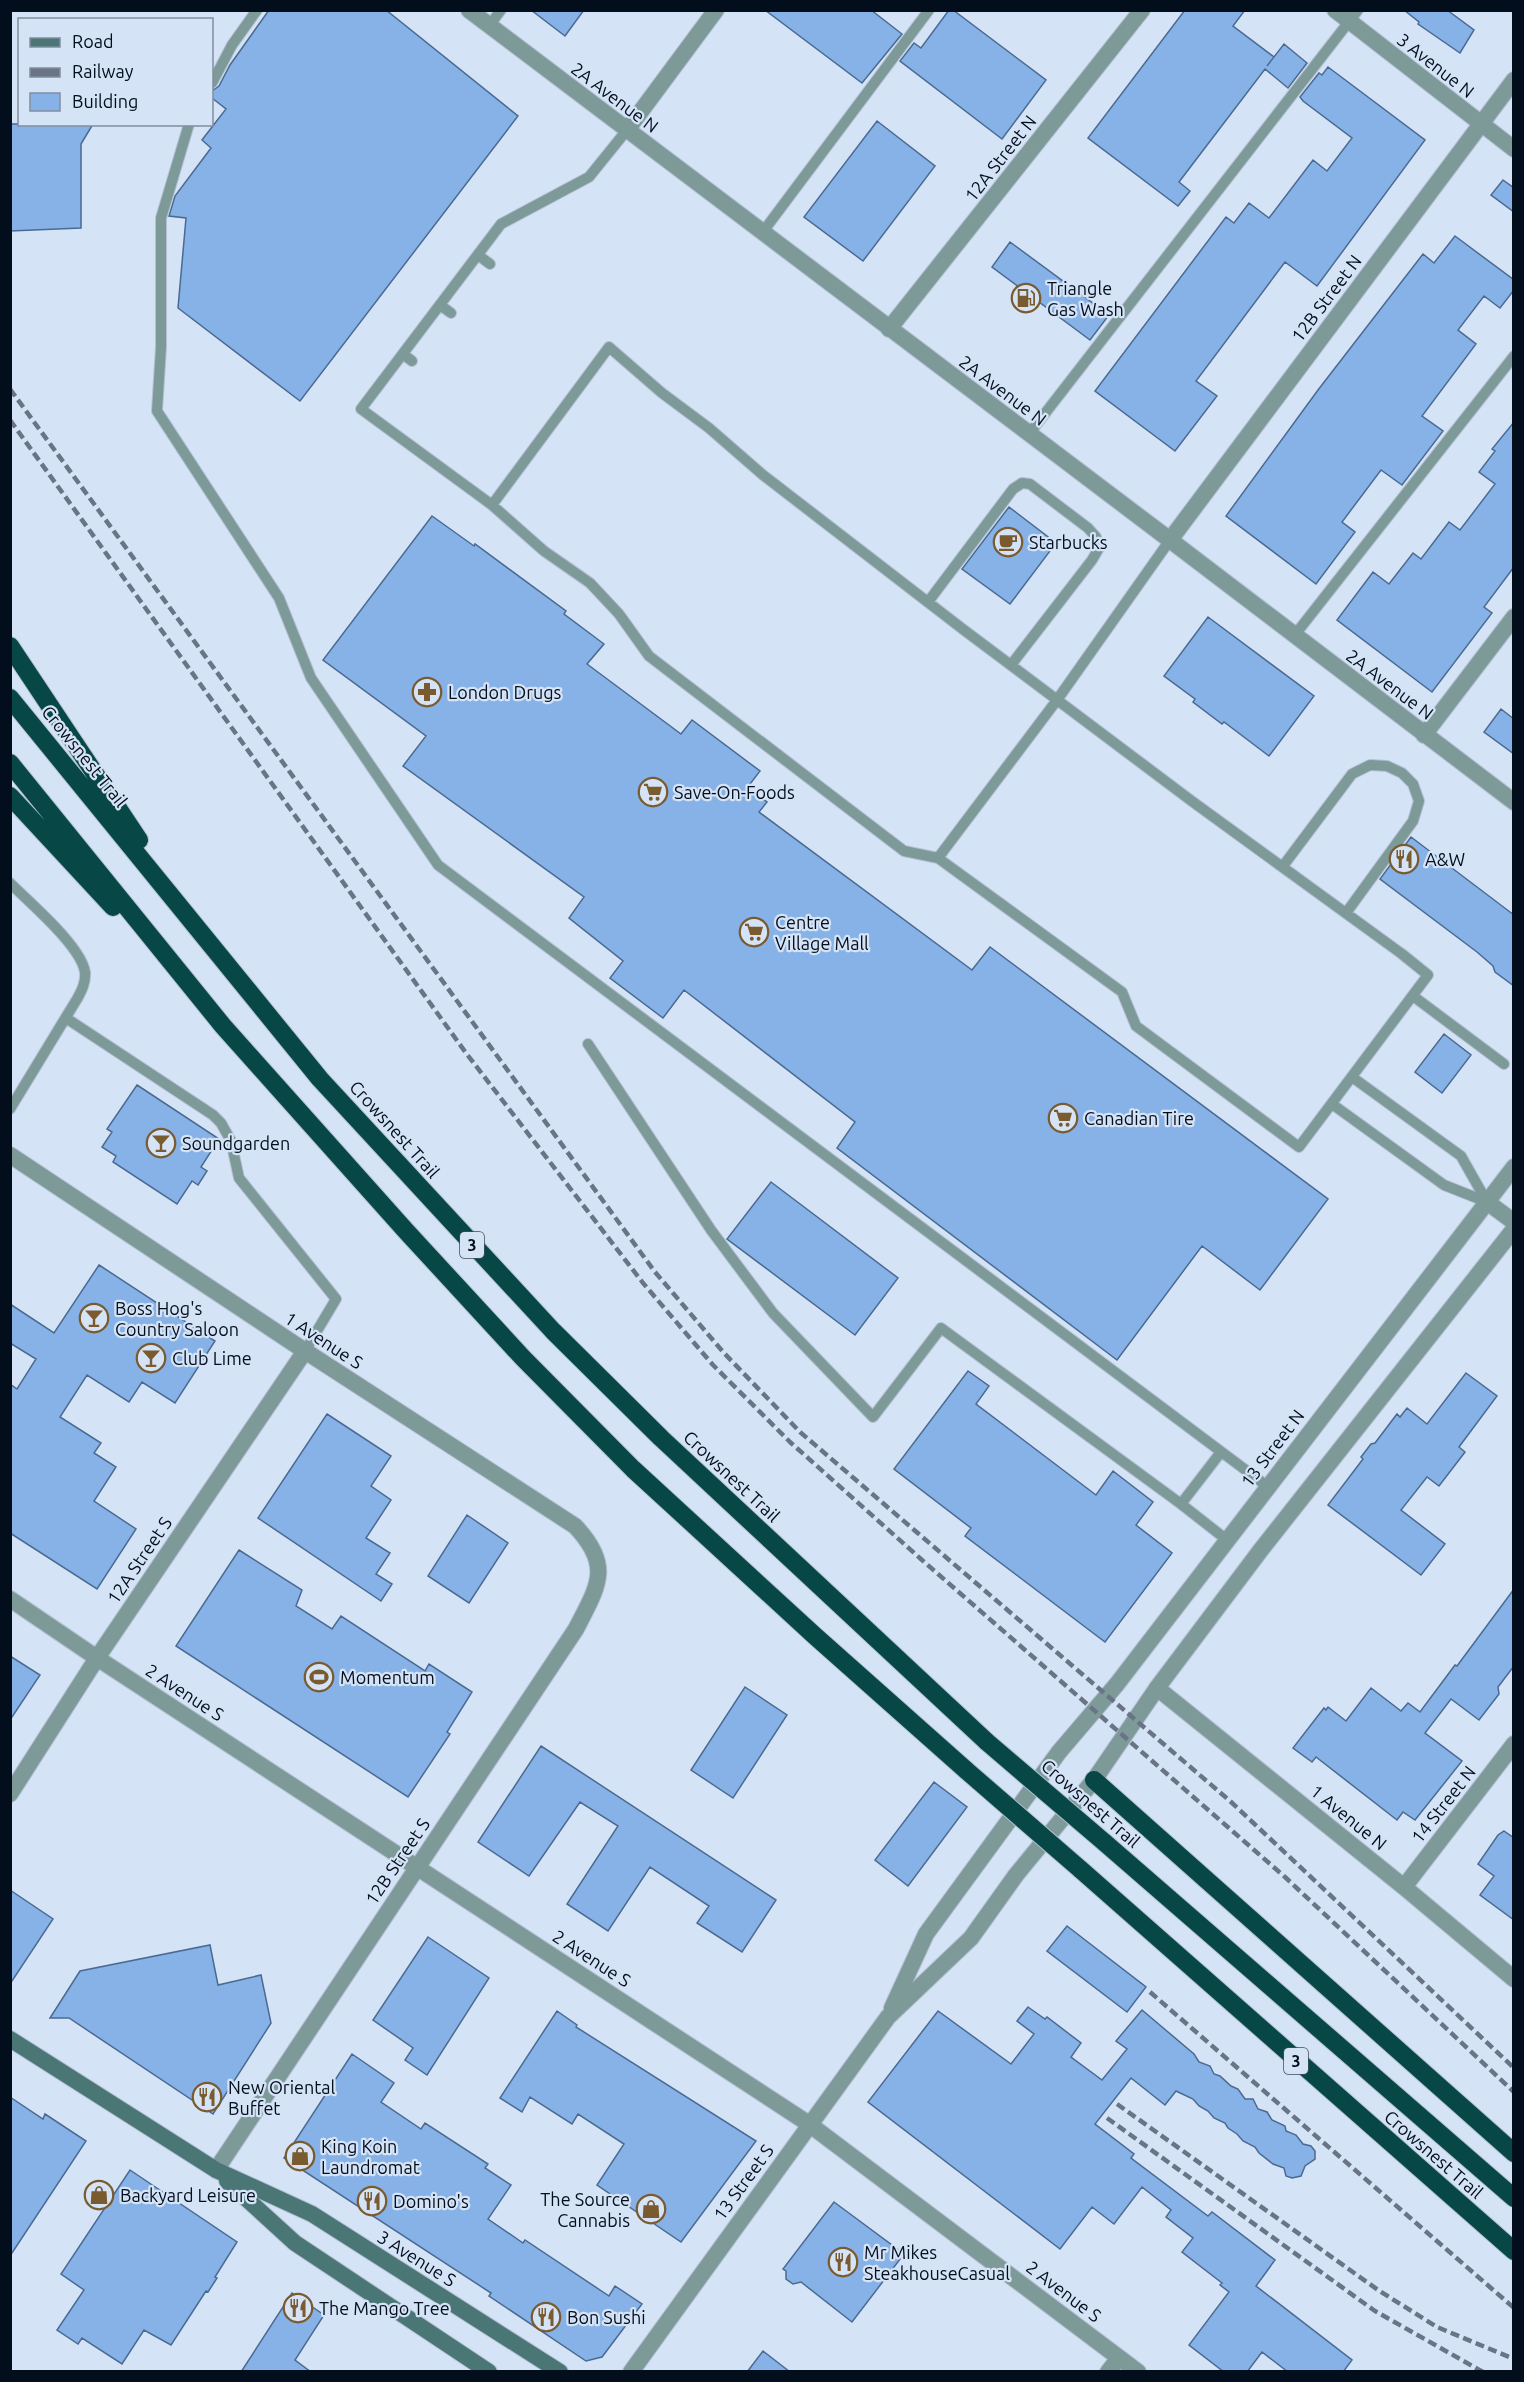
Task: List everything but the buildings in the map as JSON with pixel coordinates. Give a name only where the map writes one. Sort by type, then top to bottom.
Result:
[{"type":"highway","points":[[10,646],[198,929]]},
{"type":"highway","name":"Crowsnest Trail","points":[[10,698],[320,1078],[553,1332],[669,1446],[987,1742],[1514,2198]]},
{"type":"highway","name":"Crowsnest Trail","points":[[10,763],[223,1026],[413,1240],[523,1359],[609,1446],[814,1636],[1514,2251]]},
{"type":"highway","points":[[10,796],[223,1026]]},
{"type":"highway","points":[[1094,1780],[1514,2152]]},
{"type":"main road","name":"3 Avenue S","points":[[10,2039],[216,2170],[312,2214],[560,2372]]},
{"type":"main road","name":"3 Avenue S","points":[[216,2170],[295,2243],[489,2372]]},
{"type":"street","name":"2A Avenue N","points":[[469,10],[1514,802]]},
{"type":"street","points":[[627,130],[716,10]]},
{"type":"street","name":"12A Street N","points":[[889,329],[1142,10]]},
{"type":"street","name":"3 Avenue N","points":[[1335,10],[1354,16],[1481,124],[1514,149]]},
{"type":"street","name":"12B Street N","points":[[1170,540],[1514,80]]},
{"type":"street","points":[[1424,735],[1514,617]]},
{"type":"street","name":"1 Avenue S","points":[[10,1155],[305,1351],[575,1526],[591,1542],[600,1569]]},
{"type":"street","name":"13 Street N","points":[[1059,1752],[1117,1684],[1514,1167]]},
{"type":"street","points":[[1487,1202],[1514,1222]]},
{"type":"street","points":[[1094,1780],[1157,1688],[1337,1451],[1514,1229]]},
{"type":"street","name":"12A Street S","points":[[10,1794],[97,1658],[305,1351]]},
{"type":"street","name":"12B Street S","points":[[216,2170],[576,1629],[591,1599],[600,1569]]},
{"type":"street","name":"2 Avenue S","points":[[10,1599],[809,2124],[1138,2372]]},
{"type":"street","name":"1 Avenue N","points":[[1157,1688],[1404,1887],[1514,1979]]},
{"type":"street","name":"14 Street N","points":[[1404,1887],[1514,1744]]},
{"type":"street","name":"13 Street S","points":[[888,2017],[926,1934],[1059,1752]]},
{"type":"street","name":"13 Street S","points":[[631,2372],[888,2017],[970,1938],[1016,1875],[1094,1780]]},
{"type":"street","points":[[1108,2372],[1119,2358]]},
{"type":"lane","points":[[213,81],[232,45],[257,10]]},
{"type":"lane","points":[[489,26],[501,10]]},
{"type":"lane","points":[[762,233],[930,10]]},
{"type":"lane","points":[[1029,434],[1354,16]]},
{"type":"lane","points":[[188,126],[161,218],[161,347],[157,411],[279,598],[310,678],[438,865],[1268,1486]]},
{"type":"lane","points":[[492,504],[609,347],[662,393],[710,428],[763,476],[1057,700],[1428,975],[1299,1147],[1136,1026],[1122,992],[938,858],[904,851],[649,656],[620,614],[590,583],[544,551],[492,504],[361,408],[501,224],[589,177],[627,130]]},
{"type":"lane","points":[[478,255],[490,264]]},
{"type":"lane","points":[[440,305],[451,313]]},
{"type":"lane","points":[[403,354],[412,361]]},
{"type":"lane","points":[[1294,636],[1514,356]]},
{"type":"lane","points":[[928,602],[1013,489],[1022,483],[1030,484],[1096,537],[1098,548],[1092,560],[1011,665]]},
{"type":"lane","points":[[938,858],[1057,700],[1170,540]]},
{"type":"lane","points":[[1283,866],[1352,774],[1370,765],[1388,766],[1402,773],[1413,784],[1419,801],[1413,821],[1346,913]]},
{"type":"lane","points":[[10,883],[73,948],[80,958],[85,982],[10,1109]]},
{"type":"lane","points":[[1413,996],[1504,1064]]},
{"type":"lane","points":[[66,1017],[213,1115],[221,1123],[231,1141],[239,1178],[336,1299],[305,1351]]},
{"type":"lane","points":[[588,1044],[711,1230],[773,1313],[873,1417],[941,1328],[1227,1540]]},
{"type":"lane","points":[[1352,1077],[1461,1156],[1487,1202]]},
{"type":"lane","points":[[1332,1104],[1444,1185],[1487,1202]]},
{"type":"lane","points":[[1180,1504],[1221,1452]]},
{"type":"railway","points":[[10,389],[655,1272],[724,1353],[800,1432],[1230,1801],[1514,2068]]},
{"type":"railway","points":[[10,420],[466,1053],[643,1283],[713,1365],[790,1442],[1285,1877],[1514,2092]]},
{"type":"railway","points":[[1150,1992],[1514,2308]]},
{"type":"railway","points":[[1117,2104],[1378,2290],[1437,2327],[1514,2359]]},
{"type":"railway","points":[[1107,2118],[1375,2311],[1483,2372]]},
{"type":"place","name":"Triangle Gas Wash","points":[[1026,298]]},
{"type":"place","name":"Starbucks","points":[[1008,542]]},
{"type":"place","name":"London Drugs","points":[[427,692]]},
{"type":"place","name":"Save-On-Foods","points":[[653,792]]},
{"type":"place","name":"A&W","points":[[1404,859]]},
{"type":"place","name":"Centre Village Mall","points":[[754,932]]},
{"type":"place","name":"Canadian Tire","points":[[1063,1118]]},
{"type":"place","name":"Soundgarden","points":[[161,1143]]},
{"type":"place","name":"Boss Hog's Country Saloon","points":[[94,1318]]},
{"type":"place","name":"Club Lime","points":[[151,1358]]},
{"type":"place","name":"Momentum","points":[[319,1677]]},
{"type":"place","name":"New Oriental Buffet","points":[[207,2097]]},
{"type":"place","name":"King Koin Laundromat","points":[[300,2156]]},
{"type":"place","name":"Backyard Leisure","points":[[99,2195]]},
{"type":"place","name":"Domino's","points":[[372,2201]]},
{"type":"place","name":"The Source Cannabis","points":[[651,2209]]},
{"type":"place","name":"Mr Mikes SteakhouseCasual","points":[[843,2262]]},
{"type":"place","name":"The Mango Tree","points":[[298,2308]]},
{"type":"place","name":"Bon Sushi","points":[[546,2317]]}]
